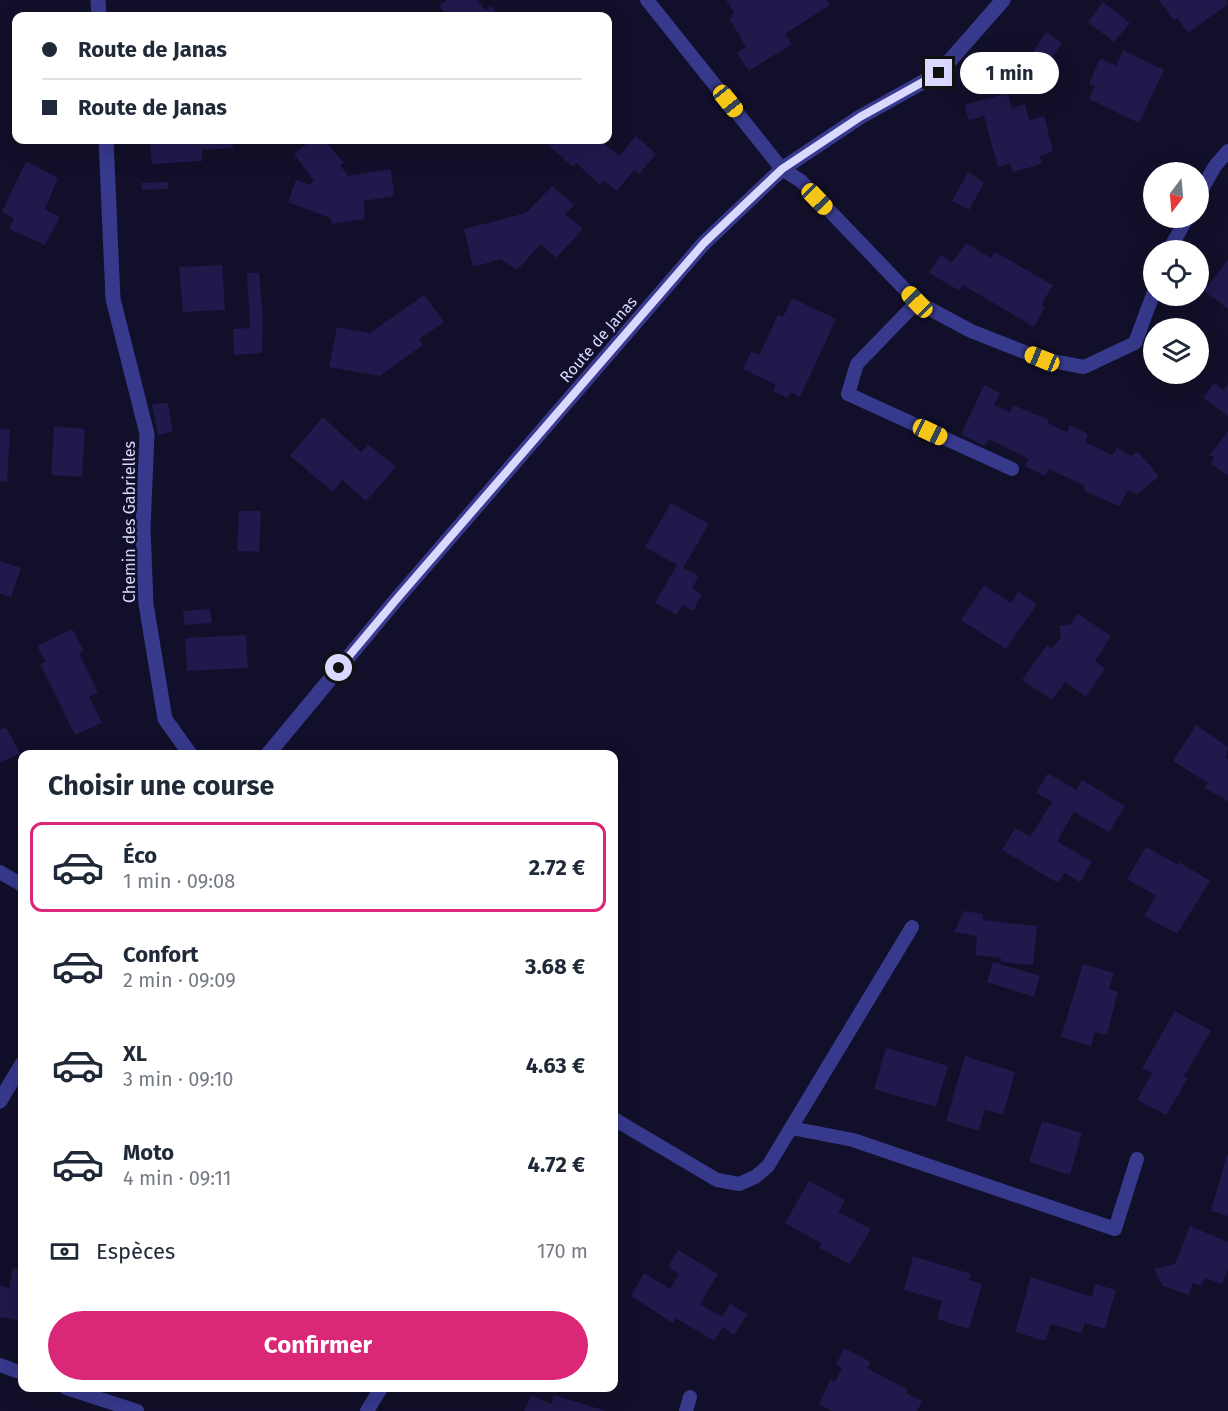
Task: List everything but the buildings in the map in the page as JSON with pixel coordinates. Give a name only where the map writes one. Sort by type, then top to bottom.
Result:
[{"type":"street","name":"Route de Janas","points":[[271,750],[395,601],[704,243],[782,169],[860,117],[939,73],[1003,0]]},
{"type":"street","name":"Chemin des Gabrielles","points":[[106,144],[113,298],[147,435],[143,529],[146,604],[165,719],[187,750]]},
{"type":"street","points":[[0,1101],[18,1071]]},
{"type":"lane","points":[[647,0],[782,169],[801,181],[917,302],[971,331],[1042,359],[1084,367],[1135,343],[1149,306]]},
{"type":"lane","points":[[1209,177],[1228,150]]},
{"type":"lane","points":[[917,302],[857,364],[848,394],[1012,470]]},
{"type":"lane","points":[[0,872],[18,883]]},
{"type":"lane","points":[[618,1121],[717,1180],[739,1184],[755,1177],[768,1166],[912,927]]},
{"type":"lane","points":[[791,1128],[853,1140],[1115,1229],[1137,1159]]},
{"type":"lane","points":[[0,1365],[18,1372]]},
{"type":"lane","points":[[78,1392],[136,1411]]},
{"type":"lane","points":[[367,1411],[379,1392]]},
{"type":"lane","points":[[686,1411],[690,1397]]},
{"type":"route","points":[[339,668],[704,243],[782,169],[860,117],[939,73]]}]
